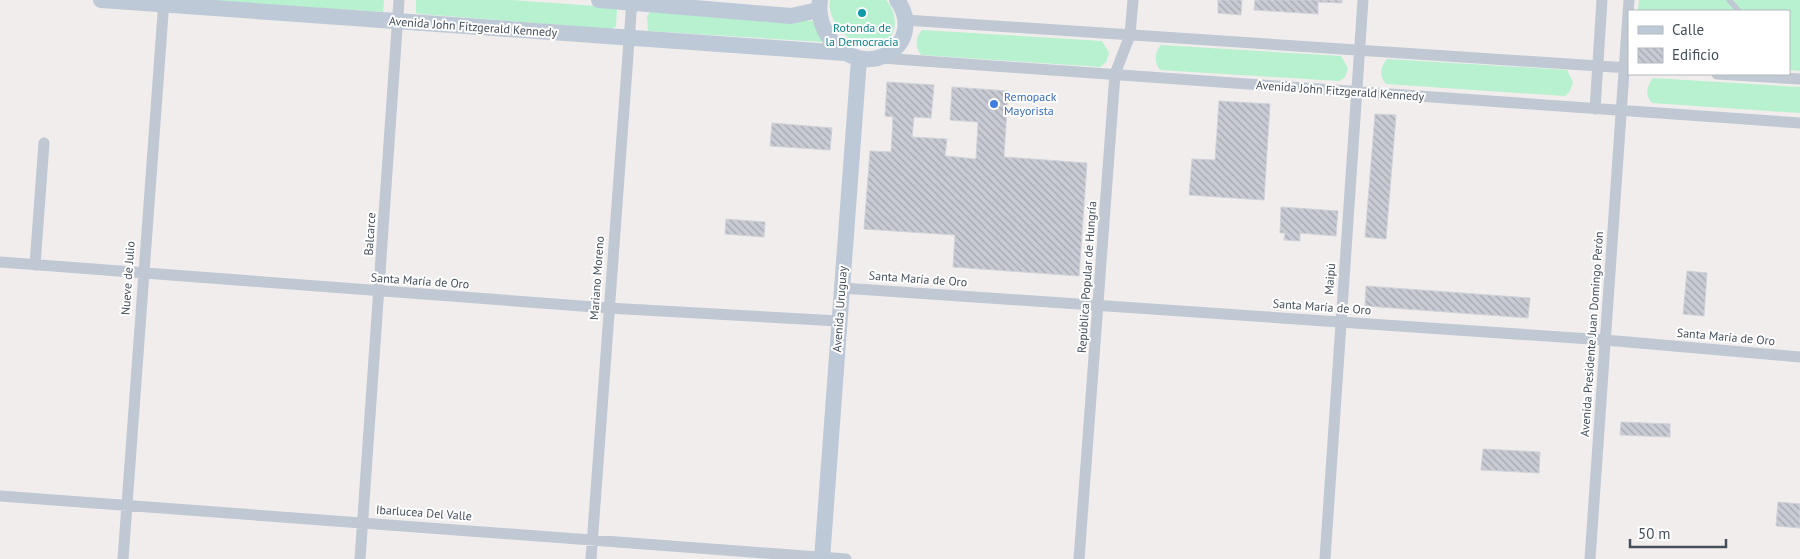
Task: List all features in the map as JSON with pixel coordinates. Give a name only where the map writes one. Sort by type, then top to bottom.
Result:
[{"type":"street","name":"Avenida John Fitzgerald Kennedy","points":[[101,0],[163,2],[852,56],[1800,123]]},
{"type":"street","name":"Balcarce","points":[[360,559],[399,0]]},
{"type":"street","points":[[599,0],[632,1],[791,16],[819,5],[823,29],[834,45],[852,56]]},
{"type":"street","name":"República Popular de Hungría","points":[[1079,559],[1115,74],[1130,34],[1133,0]]},
{"type":"street","name":"Maipú","points":[[1325,559],[1363,0]]},
{"type":"street","points":[[1595,109],[1602,0]]},
{"type":"street","name":"Mariano Moreno","points":[[591,559],[632,1]]},
{"type":"street","points":[[881,58],[898,45],[905,31],[905,20],[899,1]]},
{"type":"street","name":"Nueve de Julio","points":[[123,559],[163,2]]},
{"type":"street","points":[[905,20],[1627,68]]},
{"type":"street","name":"Avenida Presidente Juan Domingo Perón","points":[[1590,559],[1628,34]]},
{"type":"street","name":"Avenida Uruguay","points":[[822,558],[842,288],[852,56]]},
{"type":"street","points":[[1767,75],[1800,79]]},
{"type":"street","points":[[35,265],[44,143]]},
{"type":"street","name":"Santa María de Oro","points":[[0,262],[380,292],[608,308],[839,321]]},
{"type":"street","name":"Santa María de Oro","points":[[842,288],[1605,340],[1800,357]]},
{"type":"street","name":"Ibarlucea Del Valle","points":[[0,496],[126,507],[363,522],[846,559]]},
{"type":"lane","points":[[1729,0],[1738,10]]},
{"type":"green space","points":[[192,0],[384,0],[383,12]]},
{"type":"green space","points":[[416,0],[510,0],[612,7],[617,10],[616,26],[612,29],[420,14],[416,13]]},
{"type":"green space","points":[[830,0],[886,0],[895,21],[892,35],[882,44],[874,46],[857,43],[836,25],[832,17]]},
{"type":"green space","points":[[1639,0],[1800,0],[1800,71],[1790,70],[1790,10],[1638,10]]},
{"type":"green space","points":[[651,11],[813,21],[823,42],[648,31],[647,16]]},
{"type":"green space","points":[[922,30],[1102,41],[1109,53],[1106,62],[1100,67],[921,55],[917,42]]},
{"type":"green space","points":[[1161,45],[1341,56],[1348,68],[1345,77],[1339,81],[1160,70],[1156,58],[1157,51]]},
{"type":"green space","points":[[1387,59],[1567,70],[1573,82],[1570,91],[1565,96],[1386,84],[1381,72]]},
{"type":"green space","points":[[1653,78],[1800,87],[1800,113],[1652,103],[1647,91]]},
{"type":"building","points":[[1218,0],[1242,0],[1241,15],[1218,13]]},
{"type":"building","points":[[1255,0],[1342,0],[1342,3],[1318,2],[1318,14],[1254,10]]},
{"type":"building","points":[[887,82],[934,85],[931,118],[914,117],[912,137],[947,139],[945,156],[976,159],[978,122],[950,120],[952,87],[1008,91],[1004,157],[1087,163],[1079,276],[953,267],[955,235],[864,229],[870,151],[891,152],[893,117],[885,116]]},
{"type":"building","points":[[1219,101],[1270,104],[1264,200],[1189,195],[1192,159],[1215,160]]},
{"type":"building","points":[[1375,114],[1396,115],[1386,239],[1365,237]]},
{"type":"building","points":[[772,123],[832,128],[830,150],[770,146]]},
{"type":"building","points":[[1281,207],[1338,211],[1336,236],[1300,233],[1300,241],[1284,240],[1285,233],[1280,233]]},
{"type":"building","points":[[726,219],[765,222],[764,237],[725,234]]},
{"type":"building","points":[[1687,271],[1707,273],[1704,316],[1683,314]]},
{"type":"building","points":[[1366,286],[1530,298],[1528,318],[1365,306]]},
{"type":"building","points":[[1621,422],[1670,424],[1670,437],[1620,435]]},
{"type":"building","points":[[1483,449],[1540,452],[1539,473],[1481,470]]},
{"type":"building","points":[[1778,502],[1800,504],[1800,528],[1776,526]]},
{"type":"place","name":"Rotonda de la Democracia","points":[[862,13]]},
{"type":"place","name":"Remopack Mayorista","points":[[994,104]]}]
